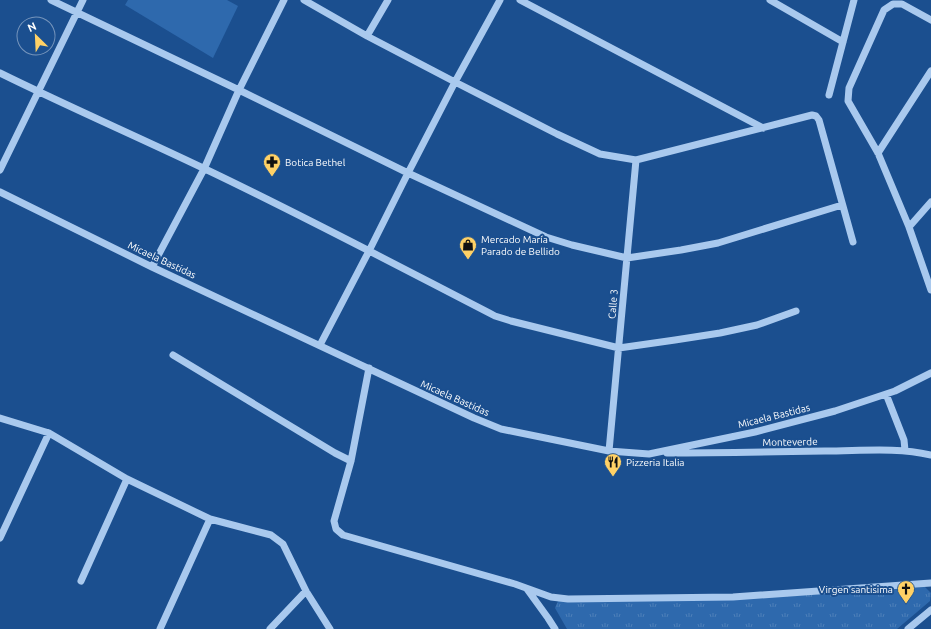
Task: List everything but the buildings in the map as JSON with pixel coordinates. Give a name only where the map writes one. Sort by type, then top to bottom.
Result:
[{"type":"street","points":[[51,0],[408,173],[546,237],[572,245],[627,258],[718,243],[842,205]]},
{"type":"street","points":[[0,170],[83,0]]},
{"type":"street","points":[[152,267],[204,169],[239,90],[284,0]]},
{"type":"street","points":[[304,0],[367,36],[455,82],[600,154],[636,160],[812,115],[816,116],[819,120],[852,242]]},
{"type":"street","points":[[367,36],[388,0]]},
{"type":"street","points":[[320,345],[370,251],[455,82],[500,0]]},
{"type":"street","points":[[520,0],[763,128]]},
{"type":"street","points":[[770,0],[843,42]]},
{"type":"street","points":[[830,96],[854,0]]},
{"type":"street","points":[[931,20],[902,4],[893,4],[884,10],[849,88],[848,101],[878,153],[909,227],[931,290]]},
{"type":"street","points":[[878,153],[931,71]]},
{"type":"street","points":[[0,73],[204,169],[370,251],[495,316],[619,348],[720,333],[756,325],[796,311]]},
{"type":"street","name":"Calle 3","points":[[609,451],[636,160]]},
{"type":"street","name":"Micaela Bastidas","points":[[0,192],[152,267],[468,415],[501,429],[609,451],[649,454],[755,432],[835,411],[886,394],[931,373]]},
{"type":"street","points":[[909,227],[931,202]]},
{"type":"street","points":[[173,355],[335,453],[351,461]]},
{"type":"street","points":[[369,368],[351,461],[334,521],[336,529],[343,535],[515,584],[551,597],[568,599],[733,597],[931,583]]},
{"type":"street","points":[[886,394],[904,440],[905,450]]},
{"type":"street","points":[[1,420],[49,433],[128,479],[210,519],[271,535],[283,544],[306,591],[330,629]]},
{"type":"street","points":[[0,538],[49,433]]},
{"type":"street","name":"Monteverde","points":[[649,454],[875,449],[905,450],[931,454]]},
{"type":"street","points":[[81,581],[128,479]]},
{"type":"street","points":[[160,629],[210,519]]},
{"type":"street","points":[[527,588],[554,629]]},
{"type":"street","points":[[270,629],[306,591]]},
{"type":"street","points":[[908,629],[931,610]]},
{"type":"green space","points":[[128,0],[227,0],[238,6],[213,58],[125,5]]},
{"type":"green space","points":[[925,587],[931,593],[930,601],[897,629],[567,629],[555,608],[558,601],[741,599]]},
{"type":"place","name":"Botica Bethel","points":[[272,177]]},
{"type":"place","name":"Mercado María Parado de Bellido","points":[[468,260]]},
{"type":"place","name":"Pizzeria Italia","points":[[613,477]]},
{"type":"place","name":"Virgen santisima","points":[[906,604]]}]
